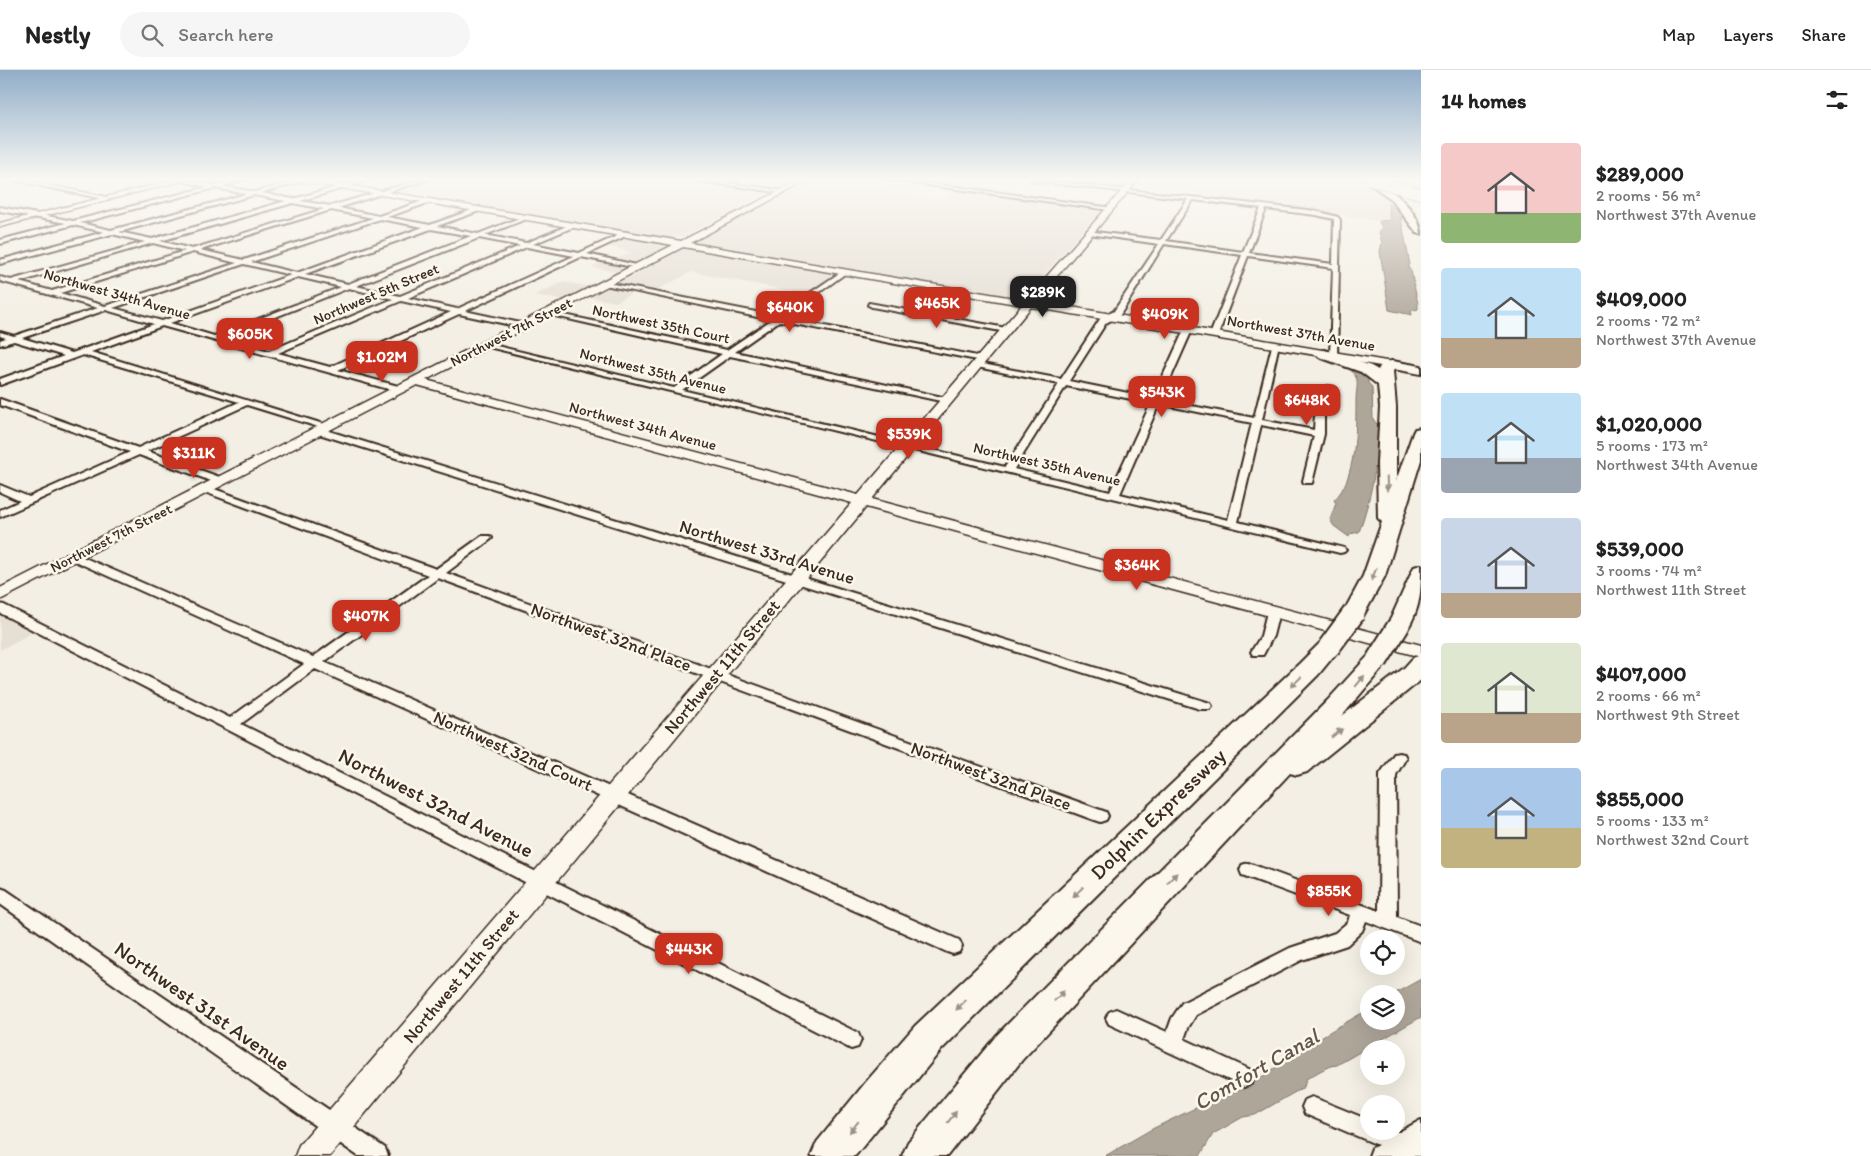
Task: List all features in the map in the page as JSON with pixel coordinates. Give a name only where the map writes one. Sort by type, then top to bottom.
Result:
[{"type":"highway","points":[[1329,355],[1366,369],[1385,383]]},
{"type":"highway","points":[[1388,533],[1386,463],[1388,407],[1385,383],[1386,368],[1392,365]]},
{"type":"highway","name":"Dolphin Expressway","points":[[831,1156],[879,1095],[928,1038],[1309,669],[1329,647],[1354,613],[1374,576],[1421,433]]},
{"type":"highway","points":[[922,1156],[970,1094],[1009,1048],[1342,700],[1377,660],[1399,625],[1414,593],[1421,571]]},
{"type":"highway","points":[[1230,818],[1412,674],[1421,663]]},
{"type":"main road","name":"Northwest 37th Avenue","points":[[601,230],[1421,370]]},
{"type":"main road","name":"Northwest 7th Street","points":[[0,595],[709,230]]},
{"type":"main road","name":"Northwest 11th Street","points":[[310,1156],[1091,230]]},
{"type":"main road","name":"Northwest 34th Avenue","points":[[415,382],[1421,651]]},
{"type":"street","points":[[0,242],[47,230]]},
{"type":"street","points":[[100,230],[522,326]]},
{"type":"street","points":[[0,262],[118,230]]},
{"type":"street","points":[[10,282],[189,230]]},
{"type":"street","points":[[54,293],[261,230]]},
{"type":"street","points":[[0,344],[341,230]]},
{"type":"street","points":[[0,382],[422,230]]},
{"type":"street","points":[[451,230],[638,266]]},
{"type":"street","points":[[214,338],[493,230]]},
{"type":"street","name":"Northwest 5th Street","points":[[271,354],[563,230]]},
{"type":"street","points":[[1008,470],[1103,321],[1117,313],[1170,230]]},
{"type":"street","points":[[1214,335],[1255,230]]},
{"type":"street","points":[[1329,355],[1337,267],[1338,230]]},
{"type":"street","points":[[1089,232],[1337,267]]},
{"type":"street","points":[[331,370],[626,234]]},
{"type":"street","points":[[675,391],[844,272]]},
{"type":"street","name":"Northwest 34th Avenue","points":[[0,279],[400,389]]},
{"type":"street","points":[[603,284],[779,319],[1064,382],[1319,434]]},
{"type":"street","points":[[872,305],[1006,330]]},
{"type":"street","name":"Northwest 35th Court","points":[[550,311],[949,398]]},
{"type":"street","points":[[1114,496],[1188,330]]},
{"type":"street","points":[[0,334],[73,356]]},
{"type":"street","name":"Northwest 35th Avenue","points":[[484,345],[1340,550]]},
{"type":"street","points":[[1232,524],[1276,346]]},
{"type":"street","name":"Northwest 33rd Avenue","points":[[83,352],[246,402],[323,429],[796,580],[1205,706]]},
{"type":"street","points":[[1308,481],[1319,434],[1320,398],[1331,388]]},
{"type":"street","points":[[0,402],[221,482]]},
{"type":"street","points":[[0,514],[246,402]]},
{"type":"street","points":[[0,488],[29,501]]},
{"type":"street","name":"Northwest 32nd Place","points":[[206,489],[1100,816]]},
{"type":"street","points":[[231,724],[486,538]]},
{"type":"street","name":"Northwest 32nd Court","points":[[74,557],[952,946]]},
{"type":"street","name":"Northwest 32nd Avenue","points":[[0,608],[851,1040]]},
{"type":"street","points":[[1258,652],[1267,636],[1273,612]]},
{"type":"street","points":[[1388,921],[1388,774],[1399,758]]},
{"type":"street","points":[[1248,870],[1421,934]]},
{"type":"street","name":"Northwest 31st Avenue","points":[[0,895],[377,1156]]},
{"type":"street","points":[[1173,1044],[1178,1024],[1189,1009],[1296,954],[1341,939],[1356,926],[1360,911]]},
{"type":"street","points":[[1116,1018],[1244,1077]]},
{"type":"street","points":[[1312,1107],[1411,1147]]},
{"type":"street","points":[[1380,1156],[1411,1147],[1421,1131]]},
{"type":"shaded area","points":[[617,230],[696,230],[683,236],[665,238]]},
{"type":"shaded area","points":[[718,230],[1084,230],[1023,298],[841,268],[806,294],[691,272],[653,292],[640,289],[616,302],[574,294],[562,300],[535,295],[563,282],[587,286],[615,272],[592,267],[611,258],[616,259],[631,252],[608,246],[626,238],[683,248]]},
{"type":"shaded area","points":[[1403,230],[1410,265],[1408,267],[1411,271],[1418,304],[1418,309],[1411,311],[1412,315],[1389,310],[1380,251],[1382,243],[1379,231]]},
{"type":"shaded area","points":[[1351,370],[1357,371],[1368,379],[1368,383],[1372,387],[1373,419],[1379,427],[1375,467],[1367,506],[1359,532],[1350,534],[1349,537],[1334,526],[1330,520],[1336,503],[1334,500],[1342,491],[1347,479],[1354,452],[1357,382]]},
{"type":"shaded area","points":[[0,616],[33,632],[0,650]]},
{"type":"shaded area","points":[[1421,979],[1421,1017],[1405,1026],[1405,988]]},
{"type":"shaded area","points":[[1360,1014],[1360,1030],[1398,1030],[1381,1040],[1360,1040],[1360,1052],[1306,1079],[1304,1087],[1255,1115],[1243,1117],[1213,1134],[1200,1156],[1105,1156],[1152,1129],[1210,1101],[1231,1091],[1244,1089],[1319,1038]]},
{"type":"water label","name":"Comfort Canal","points":[[1256,1069]]}]
